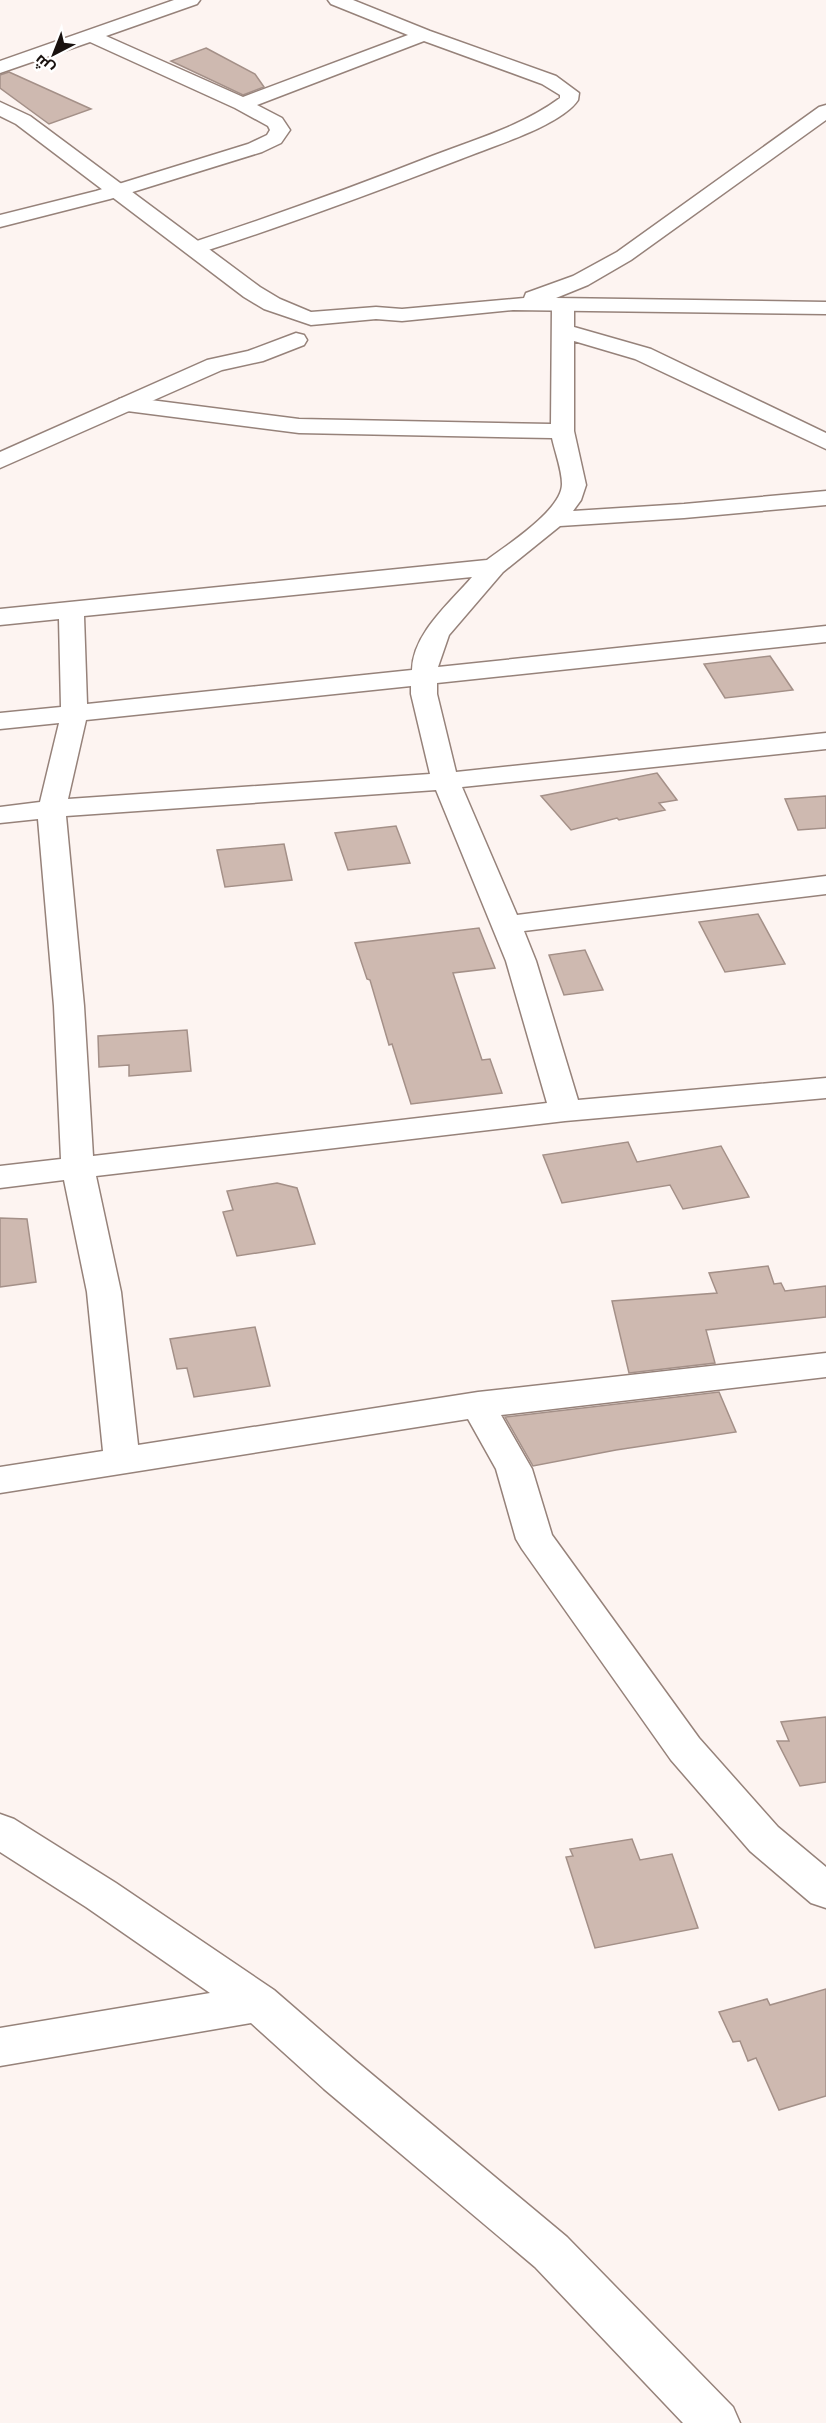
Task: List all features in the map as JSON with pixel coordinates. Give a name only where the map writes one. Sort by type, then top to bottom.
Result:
[{"type":"street","points":[[0,67],[191,0]]},
{"type":"street","points":[[195,248],[276,221],[481,144],[532,123],[557,110],[569,100],[570,93],[566,88],[549,80],[424,35],[337,0]]},
{"type":"street","points":[[0,221],[110,192],[255,148],[274,139],[280,130],[275,122],[242,104],[90,35]]},
{"type":"street","points":[[242,104],[424,35]]},
{"type":"street","points":[[0,108],[23,120],[281,337],[296,340]]},
{"type":"street","points":[[215,365],[220,357],[273,329],[282,320],[312,324],[384,322],[402,315],[513,304],[556,292],[608,267],[826,111]]},
{"type":"street","points":[[0,121],[195,248],[252,292],[312,324]]},
{"type":"street","points":[[513,304],[563,319],[643,354],[826,442]]},
{"type":"street","points":[[563,319],[826,308]]},
{"type":"street","points":[[563,319],[562,431],[574,485],[569,501],[554,519],[494,567],[437,633],[425,663],[424,694],[444,781],[460,811],[521,961],[565,1111]]},
{"type":"street","points":[[0,460],[215,365],[255,356],[296,340],[312,324]]},
{"type":"street","points":[[127,404],[299,426],[562,431]]},
{"type":"street","points":[[554,519],[684,511],[826,498]]},
{"type":"street","points":[[0,617],[494,567]]},
{"type":"street","points":[[71,610],[75,713],[51,809],[69,1006],[78,1169],[104,1292],[122,1461]]},
{"type":"street","points":[[0,721],[826,634]]},
{"type":"street","points":[[0,814],[444,781],[826,741]]},
{"type":"street","points":[[505,925],[826,885]]},
{"type":"street","points":[[0,1177],[565,1111],[826,1088]]},
{"type":"street","points":[[0,1480],[478,1405],[826,1365]]},
{"type":"street","points":[[478,1405],[514,1469],[535,1539],[569,1587],[685,1749],[764,1839],[826,1891]]},
{"type":"street","points":[[0,1831],[101,1895],[259,2003],[551,2252],[716,2423]]},
{"type":"street","points":[[0,2047],[259,2003]]},
{"type":"building","points":[[206,48],[255,74],[264,87],[243,95],[171,61]]},
{"type":"building","points":[[9,72],[91,109],[49,124],[0,88],[0,75]]},
{"type":"building","points":[[770,656],[793,690],[725,698],[704,664]]},
{"type":"building","points":[[657,773],[677,800],[659,803],[665,810],[619,820],[617,818],[571,830],[541,796]]},
{"type":"building","points":[[826,796],[826,828],[798,830],[785,799]]},
{"type":"building","points":[[396,826],[410,863],[348,870],[335,833]]},
{"type":"building","points":[[284,844],[292,880],[225,887],[217,850]]},
{"type":"building","points":[[758,914],[785,964],[725,972],[699,922]]},
{"type":"building","points":[[479,928],[495,968],[453,973],[482,1060],[490,1059],[502,1093],[411,1104],[392,1044],[389,1045],[370,980],[367,979],[355,943]]},
{"type":"building","points":[[585,950],[603,990],[564,995],[549,955]]},
{"type":"building","points":[[187,1030],[191,1071],[129,1076],[129,1065],[99,1067],[98,1036]]},
{"type":"building","points":[[628,1142],[637,1162],[721,1146],[749,1197],[683,1209],[670,1185],[562,1203],[543,1155]]},
{"type":"building","points":[[277,1183],[297,1188],[315,1244],[237,1256],[223,1212],[233,1210],[227,1191]]},
{"type":"building","points":[[0,1218],[27,1219],[36,1282],[0,1287]]},
{"type":"building","points":[[768,1266],[774,1284],[781,1283],[785,1291],[826,1286],[826,1317],[706,1330],[715,1363],[629,1373],[612,1301],[717,1293],[709,1273]]},
{"type":"building","points":[[255,1327],[270,1386],[194,1397],[187,1368],[177,1369],[170,1339]]},
{"type":"building","points":[[719,1392],[736,1432],[616,1450],[533,1466],[505,1417]]},
{"type":"building","points":[[826,1717],[826,1782],[800,1786],[777,1741],[789,1741],[781,1722]]},
{"type":"building","points":[[632,1839],[640,1860],[672,1854],[698,1928],[595,1948],[566,1857],[573,1856],[570,1849]]},
{"type":"building","points":[[826,1989],[826,2096],[779,2110],[756,2058],[748,2061],[740,2041],[733,2042],[719,2012],[767,1999],[770,2005]]}]
